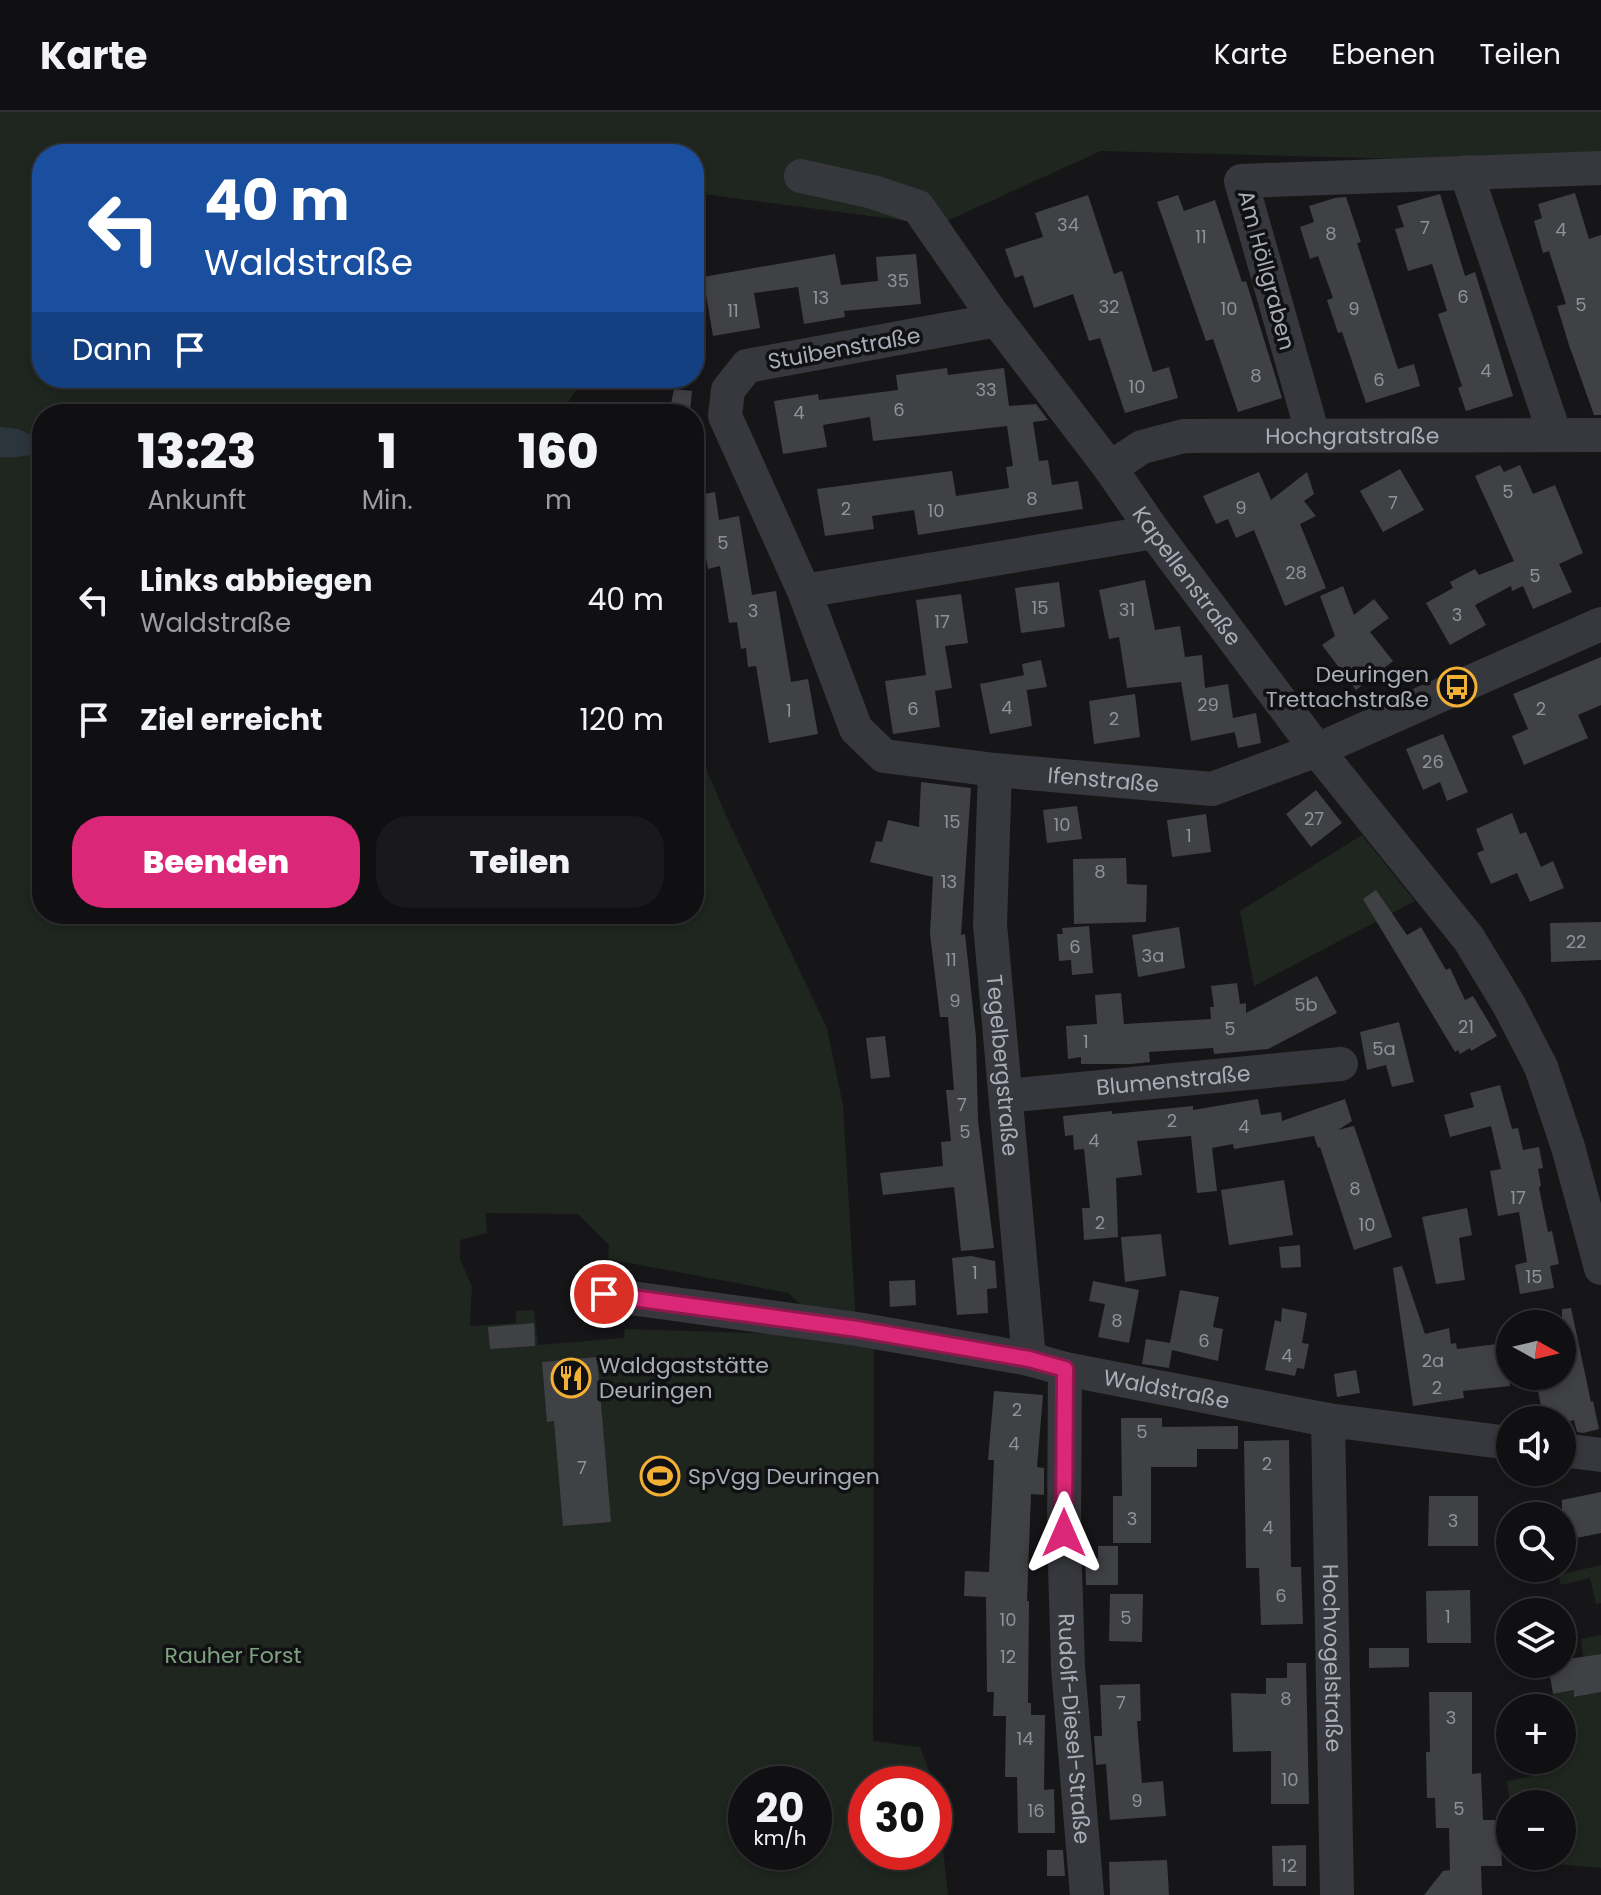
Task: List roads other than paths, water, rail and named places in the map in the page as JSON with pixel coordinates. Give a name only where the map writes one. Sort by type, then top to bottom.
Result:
[{"type":"street","name":"Am Höllgraben","points":[[1313,435],[1241,181],[1601,168]]},
{"type":"street","points":[[1466,172],[1555,435]]},
{"type":"street","name":"Kapellenstraße","points":[[801,176],[873,192],[918,207],[997,320],[1317,750],[1469,939],[1509,1005],[1541,1067],[1568,1147],[1601,1268]]},
{"type":"street","name":"Stuibenstraße","points":[[884,756],[856,729],[804,591],[725,416],[728,390],[747,366],[997,320]]},
{"type":"street","name":"Hochgratstraße","points":[[1110,468],[1142,447],[1184,436],[1601,435]]},
{"type":"street","points":[[804,591],[1154,532]]},
{"type":"street","name":"Ifenstraße","points":[[884,756],[995,770],[1212,789],[1317,750],[1601,624]]},
{"type":"street","name":"Tegelbergstraße","points":[[995,770],[990,924],[1029,1359]]},
{"type":"street","name":"Blumenstraße","points":[[1006,1096],[1341,1064]]},
{"type":"street","name":"Waldstraße","points":[[587,1292],[857,1329],[1029,1359],[1065,1369],[1328,1420],[1496,1441]]},
{"type":"street","name":"Rudolf-Diesel-Straße","points":[[1065,1369],[1064,1533],[1068,1667],[1087,1895]]},
{"type":"street","name":"Hochvogelstraße","points":[[1328,1420],[1337,1895]]},
{"type":"street","points":[[1576,1452],[1601,1455]]},
{"type":"place","name":"Deuringen Trettachstraße","points":[[1457,687]]},
{"type":"place","name":"Waldgaststätte Deuringen","points":[[571,1378]]},
{"type":"place","name":"SpVgg Deuringen","points":[[660,1476]]},
{"type":"park label","name":"Rauher Forst","points":[[233,1655]]}]
